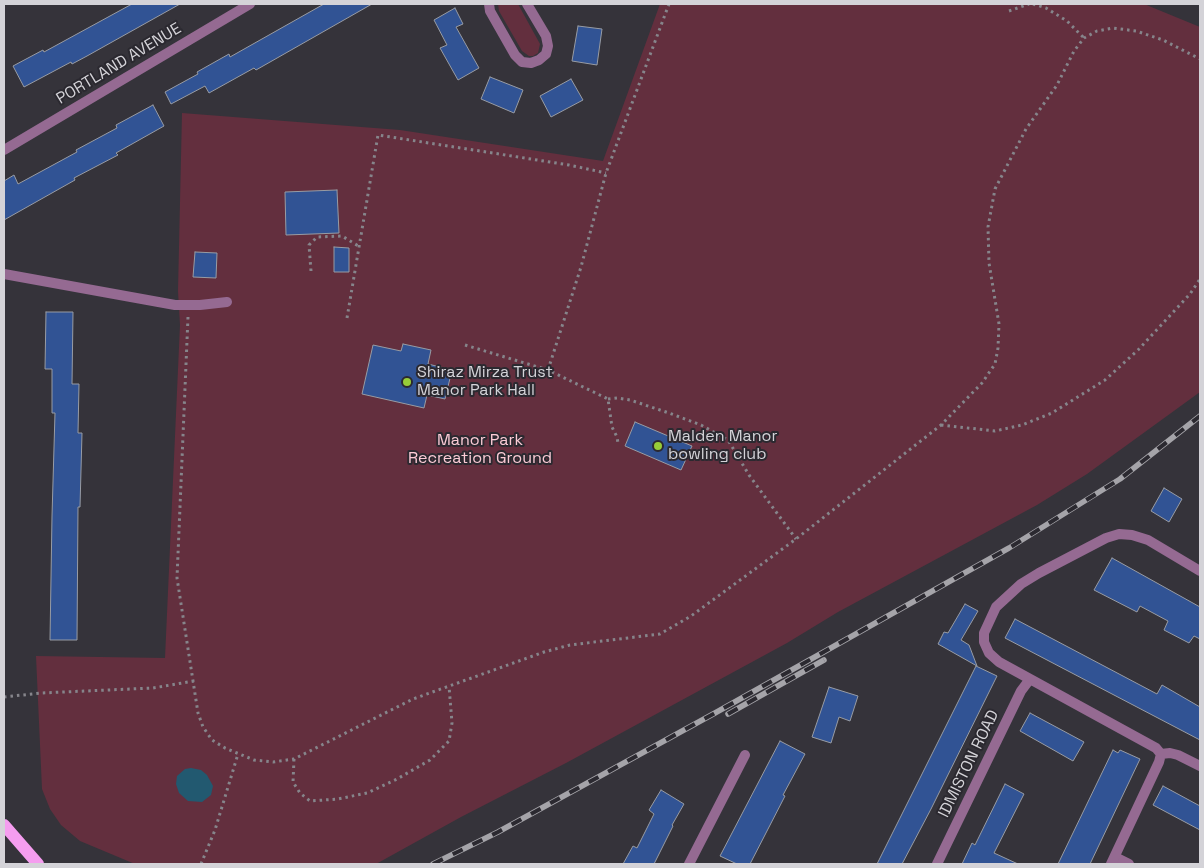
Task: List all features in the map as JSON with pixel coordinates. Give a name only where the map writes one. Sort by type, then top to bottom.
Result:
[{"type":"main road","points":[[4,825],[38,864]]},
{"type":"street","name":"PORTLAND AVENUE","points":[[4,150],[250,4]]},
{"type":"street","points":[[489,4],[490,11],[515,55],[522,62],[531,63],[539,60],[546,54],[548,46],[546,36],[527,4]]},
{"type":"street","points":[[4,274],[175,304],[189,305],[227,302]]},
{"type":"street","points":[[1129,864],[1113,861],[1160,762],[1161,754],[1156,748],[999,662],[989,653],[984,642],[984,633],[996,607],[1021,584],[1106,538],[1119,534],[1132,535],[1148,540],[1200,572]]},
{"type":"street","name":"IDMISTON ROAD","points":[[936,864],[1021,691],[1030,679]]},
{"type":"street","points":[[1161,754],[1170,753],[1178,755],[1200,766]]},
{"type":"street","points":[[689,864],[745,755]]},
{"type":"path","points":[[548,370],[581,267],[606,173],[669,4]]},
{"type":"path","points":[[1009,11],[1029,4]]},
{"type":"path","points":[[1033,4],[1046,8],[1067,21],[1084,38]]},
{"type":"path","points":[[189,305],[177,578],[198,713],[203,727],[212,740],[238,754],[254,760],[273,762],[294,759],[413,699],[544,652],[570,646],[660,634],[692,616],[796,539],[940,425],[982,383],[995,364],[999,324],[989,263],[988,226],[995,189],[1026,129],[1057,85],[1074,51],[1084,38],[1097,31],[1114,28],[1136,30],[1163,40],[1200,59]]},
{"type":"path","points":[[347,318],[378,135],[569,165],[606,173]]},
{"type":"path","points":[[311,271],[309,245],[317,237],[342,236],[360,247]]},
{"type":"path","points":[[940,425],[995,431],[1022,425],[1052,413],[1105,380],[1144,343],[1190,294],[1200,279]]},
{"type":"path","points":[[465,345],[548,370],[608,399],[630,400],[669,413],[701,425],[728,440],[749,475],[796,539]]},
{"type":"path","points":[[608,399],[612,427],[618,442]]},
{"type":"path","points":[[4,696],[152,688],[194,681]]},
{"type":"path","points":[[294,759],[294,782],[300,793],[310,800],[338,799],[367,792],[397,779],[430,760],[449,742],[452,723],[449,686]]},
{"type":"path","points":[[200,864],[215,830],[238,754]]},
{"type":"green space","points":[[498,4],[518,4],[540,44],[538,53],[529,56],[522,51],[499,11]]},
{"type":"green space","name":"Manor Park Recreation Ground","points":[[660,4],[1144,4],[1200,27],[1200,392],[1087,474],[1037,505],[838,612],[787,643],[376,864],[135,864],[80,841],[61,825],[50,809],[42,789],[36,656],[165,658],[180,325],[178,291],[182,113],[400,130],[603,161]]},
{"type":"water","points":[[185,769],[201,770],[207,775],[213,786],[211,795],[202,802],[188,801],[179,793],[176,784],[177,776]]},
{"type":"building","points":[[132,4],[180,4],[72,64],[71,62],[24,87],[13,66],[43,50],[44,52]]},
{"type":"building","points":[[324,4],[372,4],[256,70],[254,68],[209,93],[205,86],[171,104],[165,92],[229,54],[230,57]]},
{"type":"building","points":[[455,8],[463,24],[456,27],[479,68],[458,80],[440,48],[447,45],[434,20]]},
{"type":"building","points":[[578,26],[602,29],[597,65],[572,61]]},
{"type":"building","points":[[490,77],[523,90],[514,113],[481,99]]},
{"type":"building","points":[[571,79],[583,100],[551,117],[540,96]]},
{"type":"building","points":[[153,105],[164,126],[116,153],[118,155],[74,178],[75,180],[4,220],[4,181],[14,175],[18,184],[77,152],[76,150],[117,128],[116,125]]},
{"type":"building","points":[[337,190],[339,233],[286,235],[285,192]]},
{"type":"building","points":[[334,247],[349,248],[349,272],[334,272]]},
{"type":"building","points":[[195,252],[217,253],[216,278],[193,277]]},
{"type":"building","points":[[46,312],[73,312],[72,384],[79,384],[78,433],[82,433],[80,507],[78,507],[77,640],[50,640],[55,413],[52,413],[52,369],[45,369]]},
{"type":"building","name":"Shiraz Mirza Trust Manor Park Hall","points":[[403,344],[431,350],[428,364],[452,370],[445,399],[427,395],[424,408],[362,394],[373,345],[401,351]]},
{"type":"building","name":"Malden Manor bowling club","points":[[635,422],[692,446],[681,470],[625,446]]},
{"type":"building","points":[[1164,488],[1182,499],[1169,522],[1151,511]]},
{"type":"building","points":[[1112,558],[1200,607],[1200,639],[1194,636],[1189,643],[1164,630],[1168,621],[1140,606],[1137,612],[1094,590]]},
{"type":"building","points":[[965,604],[978,611],[961,640],[969,645],[977,666],[938,644],[944,632],[948,633]]},
{"type":"building","points":[[1015,619],[1157,694],[1162,685],[1200,707],[1200,740],[1005,638]]},
{"type":"building","points":[[976,666],[997,676],[931,809],[902,864],[877,864]]},
{"type":"building","points":[[829,687],[858,696],[850,721],[839,717],[831,743],[812,737]]},
{"type":"building","points":[[1030,713],[1084,742],[1073,761],[1020,731]]},
{"type":"building","points":[[780,741],[805,754],[750,864],[737,864],[720,856]]},
{"type":"building","points":[[1113,750],[1118,753],[1120,750],[1140,759],[1090,864],[1058,864]]},
{"type":"building","points":[[1005,784],[1024,794],[994,853],[1018,864],[962,864],[972,843],[975,845]]},
{"type":"building","points":[[1163,786],[1200,806],[1200,830],[1153,805]]},
{"type":"building","points":[[661,790],[684,804],[654,864],[623,864],[633,846],[637,848],[654,814],[649,810]]},
{"type":"railway","points":[[433,864],[498,832],[715,713],[1009,548],[1120,479],[1200,416]]},
{"type":"railway","points":[[728,714],[824,660]]},
{"type":"place","name":"Shiraz Mirza Trust Manor Park Hall","points":[[407,382]]},
{"type":"place","name":"Malden Manor bowling club","points":[[658,446]]}]
